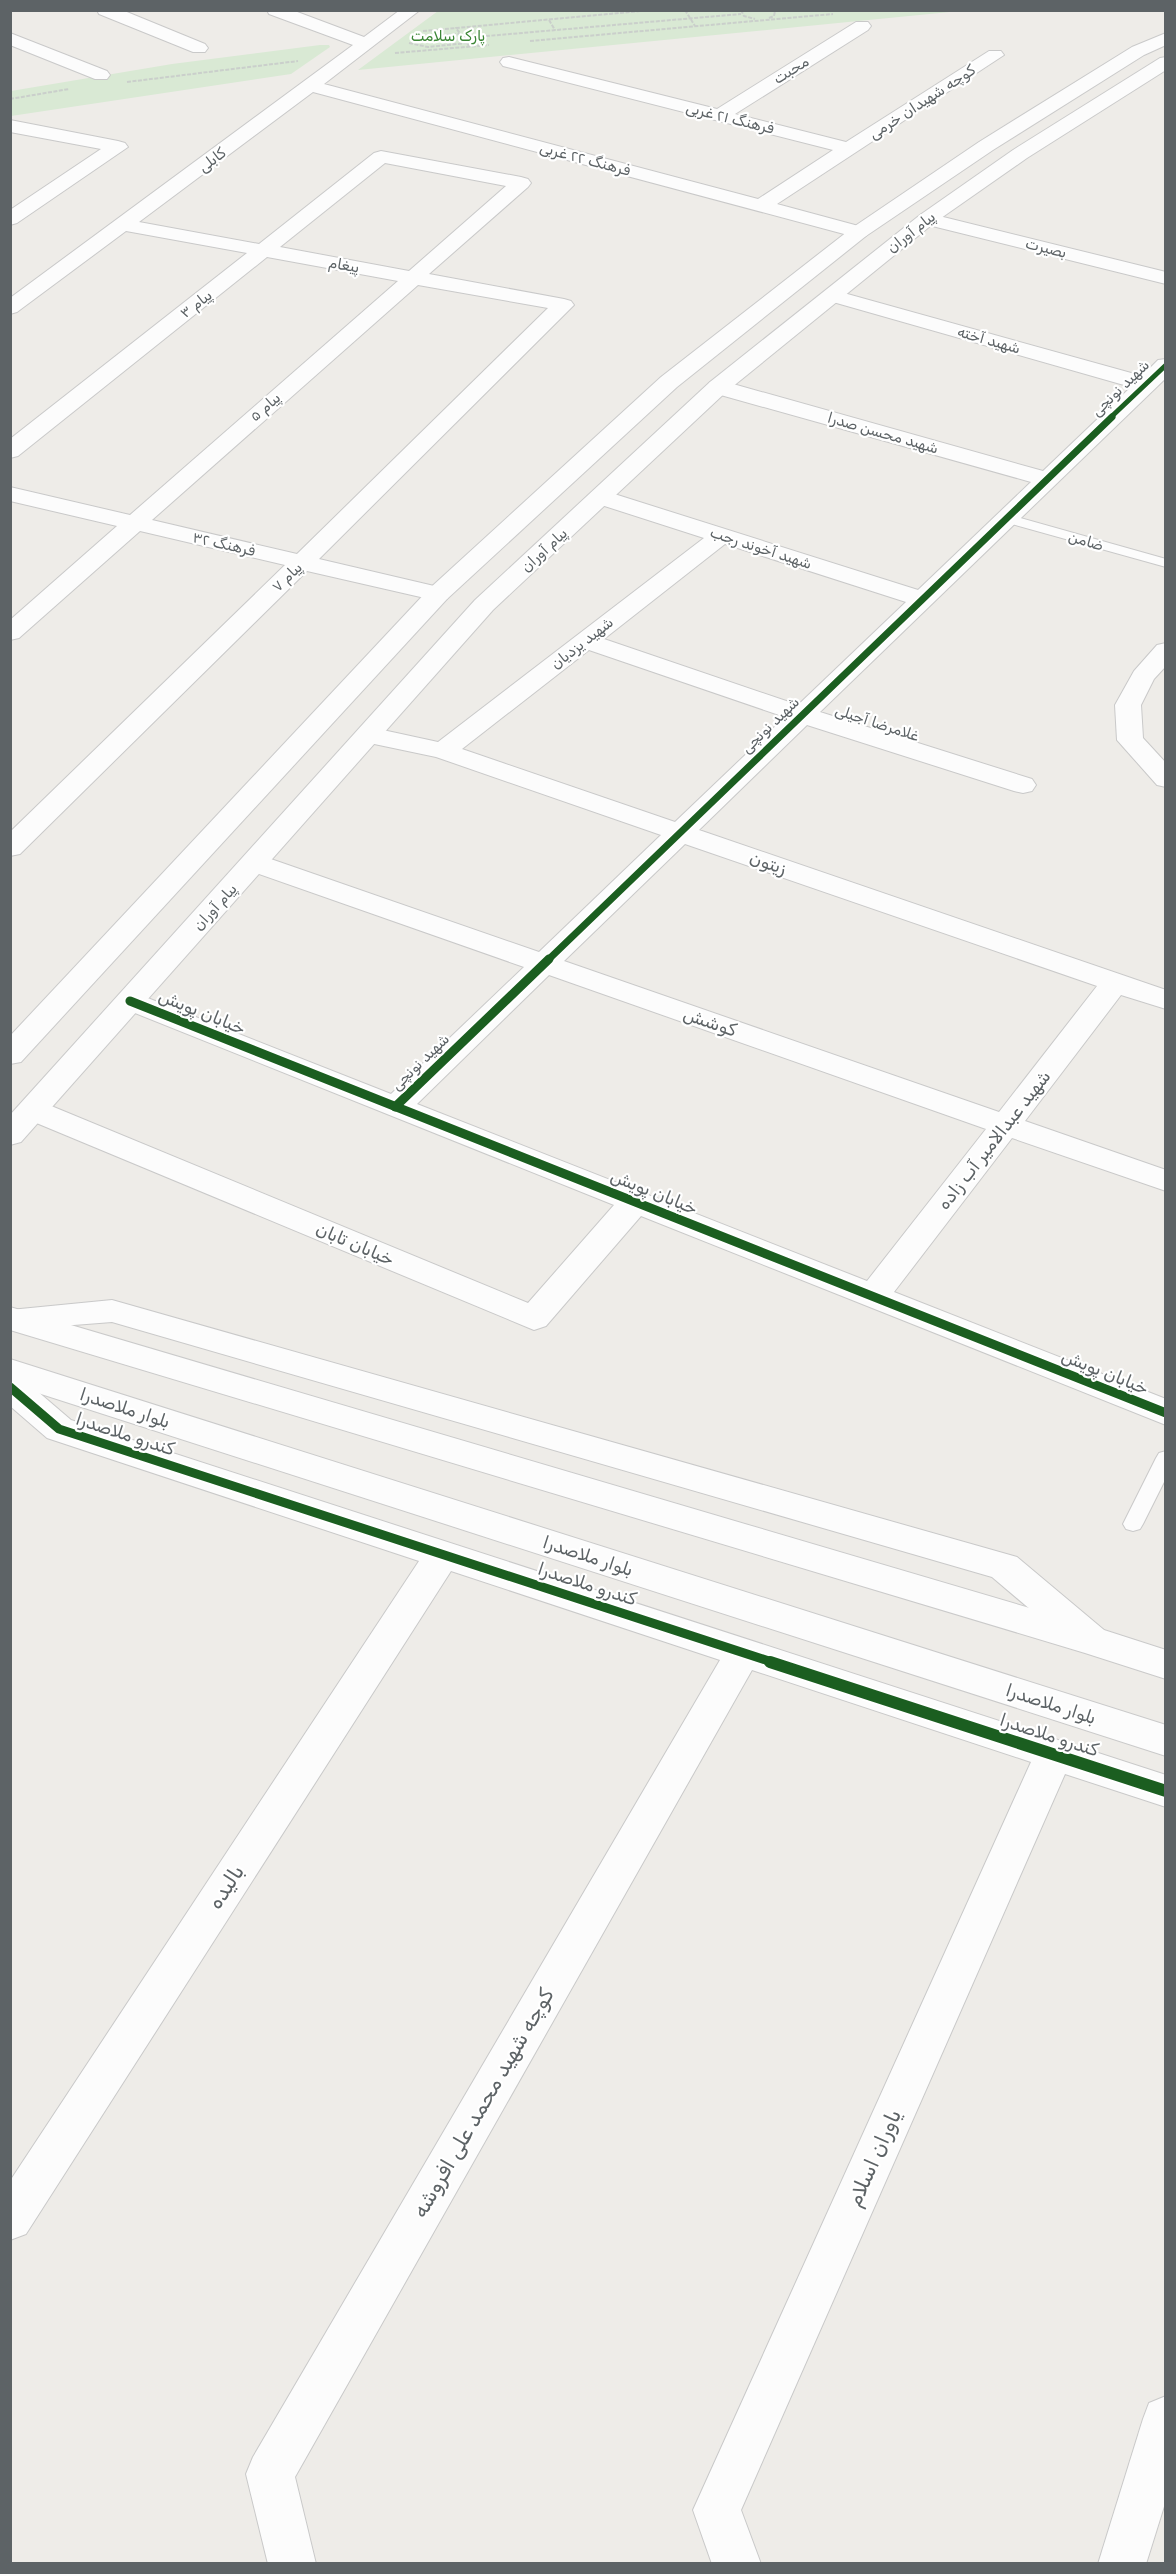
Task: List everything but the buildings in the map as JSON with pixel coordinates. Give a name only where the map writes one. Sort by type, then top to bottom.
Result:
[{"type":"street","points":[[105,10],[199,48]]},
{"type":"street","points":[[130,20],[158,10]]},
{"type":"street","points":[[275,10],[366,44]]},
{"type":"street","name":"کابلی","points":[[14,303],[124,225],[412,10]]},
{"type":"street","name":"محبت","points":[[720,115],[862,26]]},
{"type":"street","points":[[10,38],[101,75]]},
{"type":"street","name":"پیام آوران","points":[[10,1055],[438,594],[669,382],[859,232],[986,146],[1138,51],[1166,38]]},
{"type":"street","name":"کوچه شهیدان خرمی","points":[[849,148],[995,55]]},
{"type":"street","name":"فرهنگ ۲۱ غربی","points":[[509,62],[849,148]]},
{"type":"street","name":"پیام آوران","points":[[10,1135],[484,605],[718,387],[927,219],[1020,154],[1165,62]]},
{"type":"street","name":"فرهنگ ۲۲ غربی","points":[[311,86],[859,232]]},
{"type":"street","points":[[10,126],[118,147],[10,219]]},
{"type":"street","points":[[761,206],[849,148]]},
{"type":"street","name":"پیام ۵","points":[[10,633],[521,183],[381,157]]},
{"type":"street","name":"پیام ۳","points":[[10,451],[381,157]]},
{"type":"street","name":"بصیرت","points":[[927,219],[1166,278]]},
{"type":"street","name":"پیغام","points":[[124,225],[564,305]]},
{"type":"street","name":"شهید آخته","points":[[833,296],[1145,384]]},
{"type":"street","name":"پیام ۷","points":[[10,848],[564,305]]},
{"type":"street","points":[[732,333],[773,344]]},
{"type":"street","name":"شهید نونچی","points":[[395,1107],[1166,365]]},
{"type":"street","name":"شهید محسن صدرا","points":[[718,387],[1047,479]]},
{"type":"street","name":"فرهنگ ۳۲","points":[[10,494],[438,594]]},
{"type":"street","name":"شهید آخوند رجب","points":[[600,497],[922,599]]},
{"type":"street","name":"شهید یزدیان","points":[[443,751],[721,536]]},
{"type":"street","name":"غلامرضا آجیلی","points":[[586,640],[802,715],[1023,785]]},
{"type":"street","points":[[1166,650],[1143,676],[1128,705],[1130,741],[1166,779]]},
{"type":"street","name":"زیتون","points":[[369,735],[443,751],[1166,1000]]},
{"type":"street","name":"کوشش","points":[[255,863],[1166,1182]]},
{"type":"street","name":"شهید عبدالامیر آب زاده","points":[[873,1297],[1115,983]]},
{"type":"street","name":"خیابان پویش","points":[[130,1002],[1166,1413]]},
{"type":"street","name":"خیابان تابان","points":[[33,1110],[534,1318],[635,1202]]},
{"type":"street","points":[[12,1319],[1091,1640],[1166,1665]]},
{"type":"street","name":"بلوار ملاصدرا","points":[[10,1371],[1166,1741]]},
{"type":"street","name":"کندرو ملاصدرا","points":[[10,1387],[59,1430],[1166,1791]]},
{"type":"street","name":"بالیده","points":[[10,2220],[442,1554]]},
{"type":"street","name":"کوچه شهید محمد علی افروشه","points":[[292,2564],[270,2474],[743,1653]]},
{"type":"street","name":"یاوران اسلام","points":[[737,2564],[717,2510],[1054,1755]]},
{"type":"street","points":[[1122,2564],[1166,2420]]},
{"type":"lane","name":"ضامن","points":[[1006,518],[1166,563]]},
{"type":"lane","points":[[1133,1524],[1166,1458]]},
{"type":"path","points":[[470,46],[456,28],[652,10]]},
{"type":"path","points":[[685,10],[696,26]]},
{"type":"path","points":[[464,38],[741,12],[749,18],[764,19],[774,16],[775,11],[780,10]]},
{"type":"path","points":[[802,10],[808,16]]},
{"type":"path","points":[[526,41],[839,13]]},
{"type":"path","points":[[549,20],[555,30]]},
{"type":"path","points":[[610,25],[617,33]]},
{"type":"path","points":[[460,34],[423,37],[408,42],[428,47],[467,43]]},
{"type":"path","points":[[125,82],[492,44]]},
{"type":"path","points":[[10,99],[79,87]]},
{"type":"green space","name":"پارک سلامت","points":[[438,10],[960,11],[358,70]]},
{"type":"green space","points":[[320,45],[330,47],[291,74],[11,116],[11,91],[172,64]]},
{"type":"cycle path","points":[[395,1107],[1166,365]]},
{"type":"cycle path","points":[[130,1001],[1166,1413]]},
{"type":"cycle path","points":[[10,1387],[59,1429],[1166,1791]]}]
